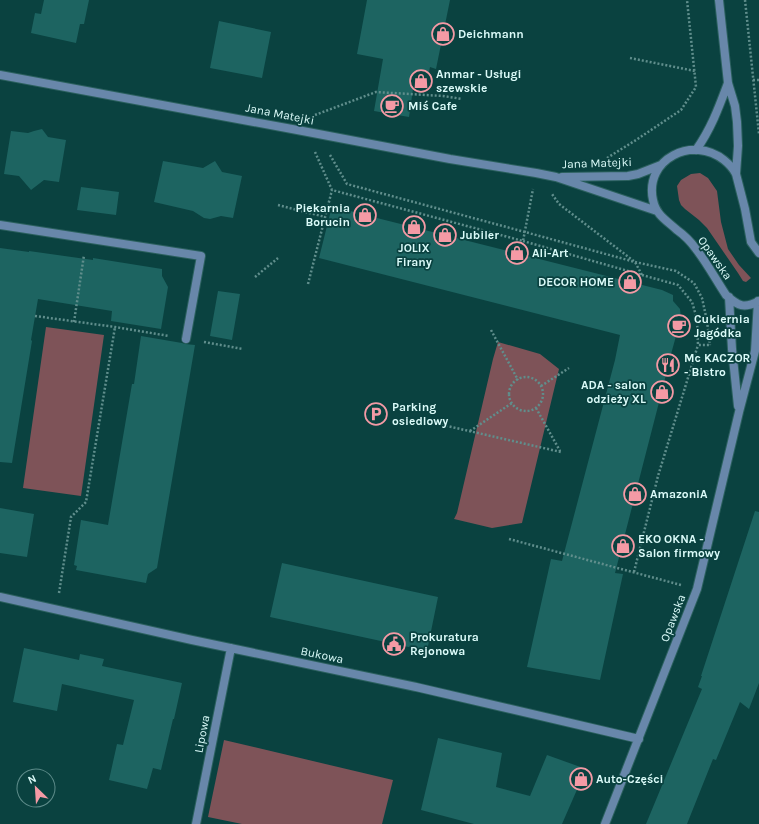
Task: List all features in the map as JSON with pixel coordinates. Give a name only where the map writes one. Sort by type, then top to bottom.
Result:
[{"type":"street","points":[[719,0],[728,83],[735,106],[737,122],[738,146],[736,174]]},
{"type":"street","name":"Jana Matejki","points":[[0,75],[292,128],[450,159],[556,177],[657,211]]},
{"type":"street","points":[[696,150],[708,132],[728,83]]},
{"type":"street","points":[[657,211],[653,200],[652,188],[658,168],[666,160],[688,150],[710,153],[721,158],[733,169],[736,174],[745,209],[751,242],[759,253]]},
{"type":"street","name":"Jana Matejki","points":[[556,177],[628,176],[638,174],[661,165]]},
{"type":"street","name":"Opawska","points":[[657,211],[664,220],[685,236],[697,250],[726,295],[734,302],[746,306],[759,301]]},
{"type":"street","points":[[0,225],[200,256],[186,339]]},
{"type":"street","name":"Opawska","points":[[729,297],[732,349],[739,412]]},
{"type":"street","name":"Opawska","points":[[605,824],[697,589],[755,351],[759,301]]},
{"type":"street","name":"Bukowa","points":[[0,597],[416,687],[639,739]]},
{"type":"street","name":"Lipowa","points":[[196,824],[231,648]]},
{"type":"path","points":[[605,159],[682,110],[696,87],[687,0]]},
{"type":"path","points":[[745,0],[759,134]]},
{"type":"path","points":[[630,58],[695,72]]},
{"type":"path","points":[[753,80],[759,80]]},
{"type":"path","points":[[292,128],[318,114],[376,92],[443,96],[462,99]]},
{"type":"path","points":[[307,132],[332,190],[308,284]]},
{"type":"path","points":[[317,134],[347,184],[635,262],[676,271],[694,283],[702,298],[710,345],[698,345]]},
{"type":"path","points":[[523,241],[536,173]]},
{"type":"path","points":[[536,173],[559,204],[635,262],[642,275]]},
{"type":"path","points":[[332,190],[523,241],[678,285],[692,302],[697,319],[698,345],[658,476],[634,572]]},
{"type":"path","points":[[278,205],[325,217]]},
{"type":"path","points":[[74,322],[86,239]]},
{"type":"path","points":[[255,277],[278,258]]},
{"type":"path","points":[[35,316],[115,327],[86,502],[71,516],[57,610]]},
{"type":"path","points":[[491,330],[518,380]]},
{"type":"path","points":[[541,386],[569,368]]},
{"type":"path","points":[[523,378],[533,379],[541,386],[543,396],[536,408],[525,411],[520,410],[512,403],[509,392],[514,383],[518,380],[523,378]]},
{"type":"path","points":[[470,431],[512,403]]},
{"type":"path","points":[[434,423],[561,452],[536,408]]},
{"type":"path","points":[[509,539],[697,589]]},
{"type":"shaded area","points":[[700,173],[708,178],[717,191],[721,222],[728,249],[739,265],[751,278],[746,282],[743,281],[707,228],[681,205],[677,186],[681,180],[691,174]]},
{"type":"shaded area","points":[[46,327],[104,335],[81,496],[23,488]]},
{"type":"shaded area","points":[[498,342],[540,354],[559,369],[522,523],[492,528],[454,519],[457,513]]},
{"type":"shaded area","points":[[224,740],[393,780],[382,824],[242,824],[208,817]]},
{"type":"building","points":[[44,0],[89,0],[84,24],[80,24],[76,43],[31,33],[35,13],[41,14]]},
{"type":"building","points":[[367,0],[450,0],[436,69],[430,67],[425,91],[413,89],[409,117],[374,111],[383,59],[357,54]]},
{"type":"building","points":[[219,21],[271,32],[262,78],[210,68]]},
{"type":"building","points":[[42,129],[48,137],[66,140],[59,182],[44,180],[31,190],[19,176],[4,174],[11,131],[28,133]]},
{"type":"building","points":[[163,161],[203,168],[215,161],[222,172],[242,176],[233,218],[221,216],[210,219],[204,218],[193,211],[154,202]]},
{"type":"building","points":[[81,187],[119,192],[116,215],[77,210]]},
{"type":"building","points":[[332,206],[662,290],[673,295],[673,301],[680,309],[681,318],[615,573],[623,574],[600,680],[527,667],[551,559],[562,561],[615,360],[620,335],[319,258]]},
{"type":"building","points":[[0,248],[93,260],[93,258],[162,269],[162,276],[168,287],[161,329],[111,321],[112,311],[38,299],[12,463],[0,462]]},
{"type":"building","points":[[218,291],[240,294],[232,340],[210,336]]},
{"type":"building","points":[[141,336],[195,345],[157,568],[148,574],[146,583],[76,570],[77,566],[74,565],[81,520],[108,525],[132,384],[134,384]]},
{"type":"building","points":[[0,508],[34,514],[27,557],[0,553]]},
{"type":"building","points":[[755,511],[759,512],[759,683],[749,709],[740,702],[716,760],[713,759],[687,824],[646,824],[702,689],[698,687],[701,676]]},
{"type":"building","points":[[282,563],[438,597],[427,651],[270,617]]},
{"type":"building","points":[[24,648],[79,660],[80,654],[104,659],[102,666],[182,683],[161,770],[153,768],[147,789],[109,780],[117,744],[123,745],[134,700],[62,684],[57,711],[13,702]]},
{"type":"building","points":[[438,738],[502,753],[496,787],[530,796],[547,755],[586,769],[562,824],[474,824],[421,810]]},
{"type":"place","name":"Deichmann","points":[[443,34]]},
{"type":"place","name":"Anmar - Usługi szewskie","points":[[421,81]]},
{"type":"place","name":"Miś Cafe","points":[[392,106]]},
{"type":"place","name":"Piekarnia Borucin","points":[[365,215]]},
{"type":"place","name":"JOLIX Firany","points":[[414,227]]},
{"type":"place","name":"Jubiler","points":[[445,235]]},
{"type":"place","name":"Ali-Art","points":[[517,253]]},
{"type":"place","name":"DECOR HOME","points":[[630,282]]},
{"type":"place","name":"Cukiernia Jagódka","points":[[679,326]]},
{"type":"place","name":"Mc KACZOR - Bistro","points":[[668,365]]},
{"type":"place","name":"ADA - salon odzieży XL","points":[[662,392]]},
{"type":"place","name":"Parking osiedlowy","points":[[376,414]]},
{"type":"place","name":"AmazoniA","points":[[635,494]]},
{"type":"place","name":"EKO OKNA - Salon firmowy","points":[[623,546]]},
{"type":"place","name":"Prokuratura Rejonowa","points":[[394,644]]},
{"type":"place","name":"Auto-Części","points":[[581,779]]}]
